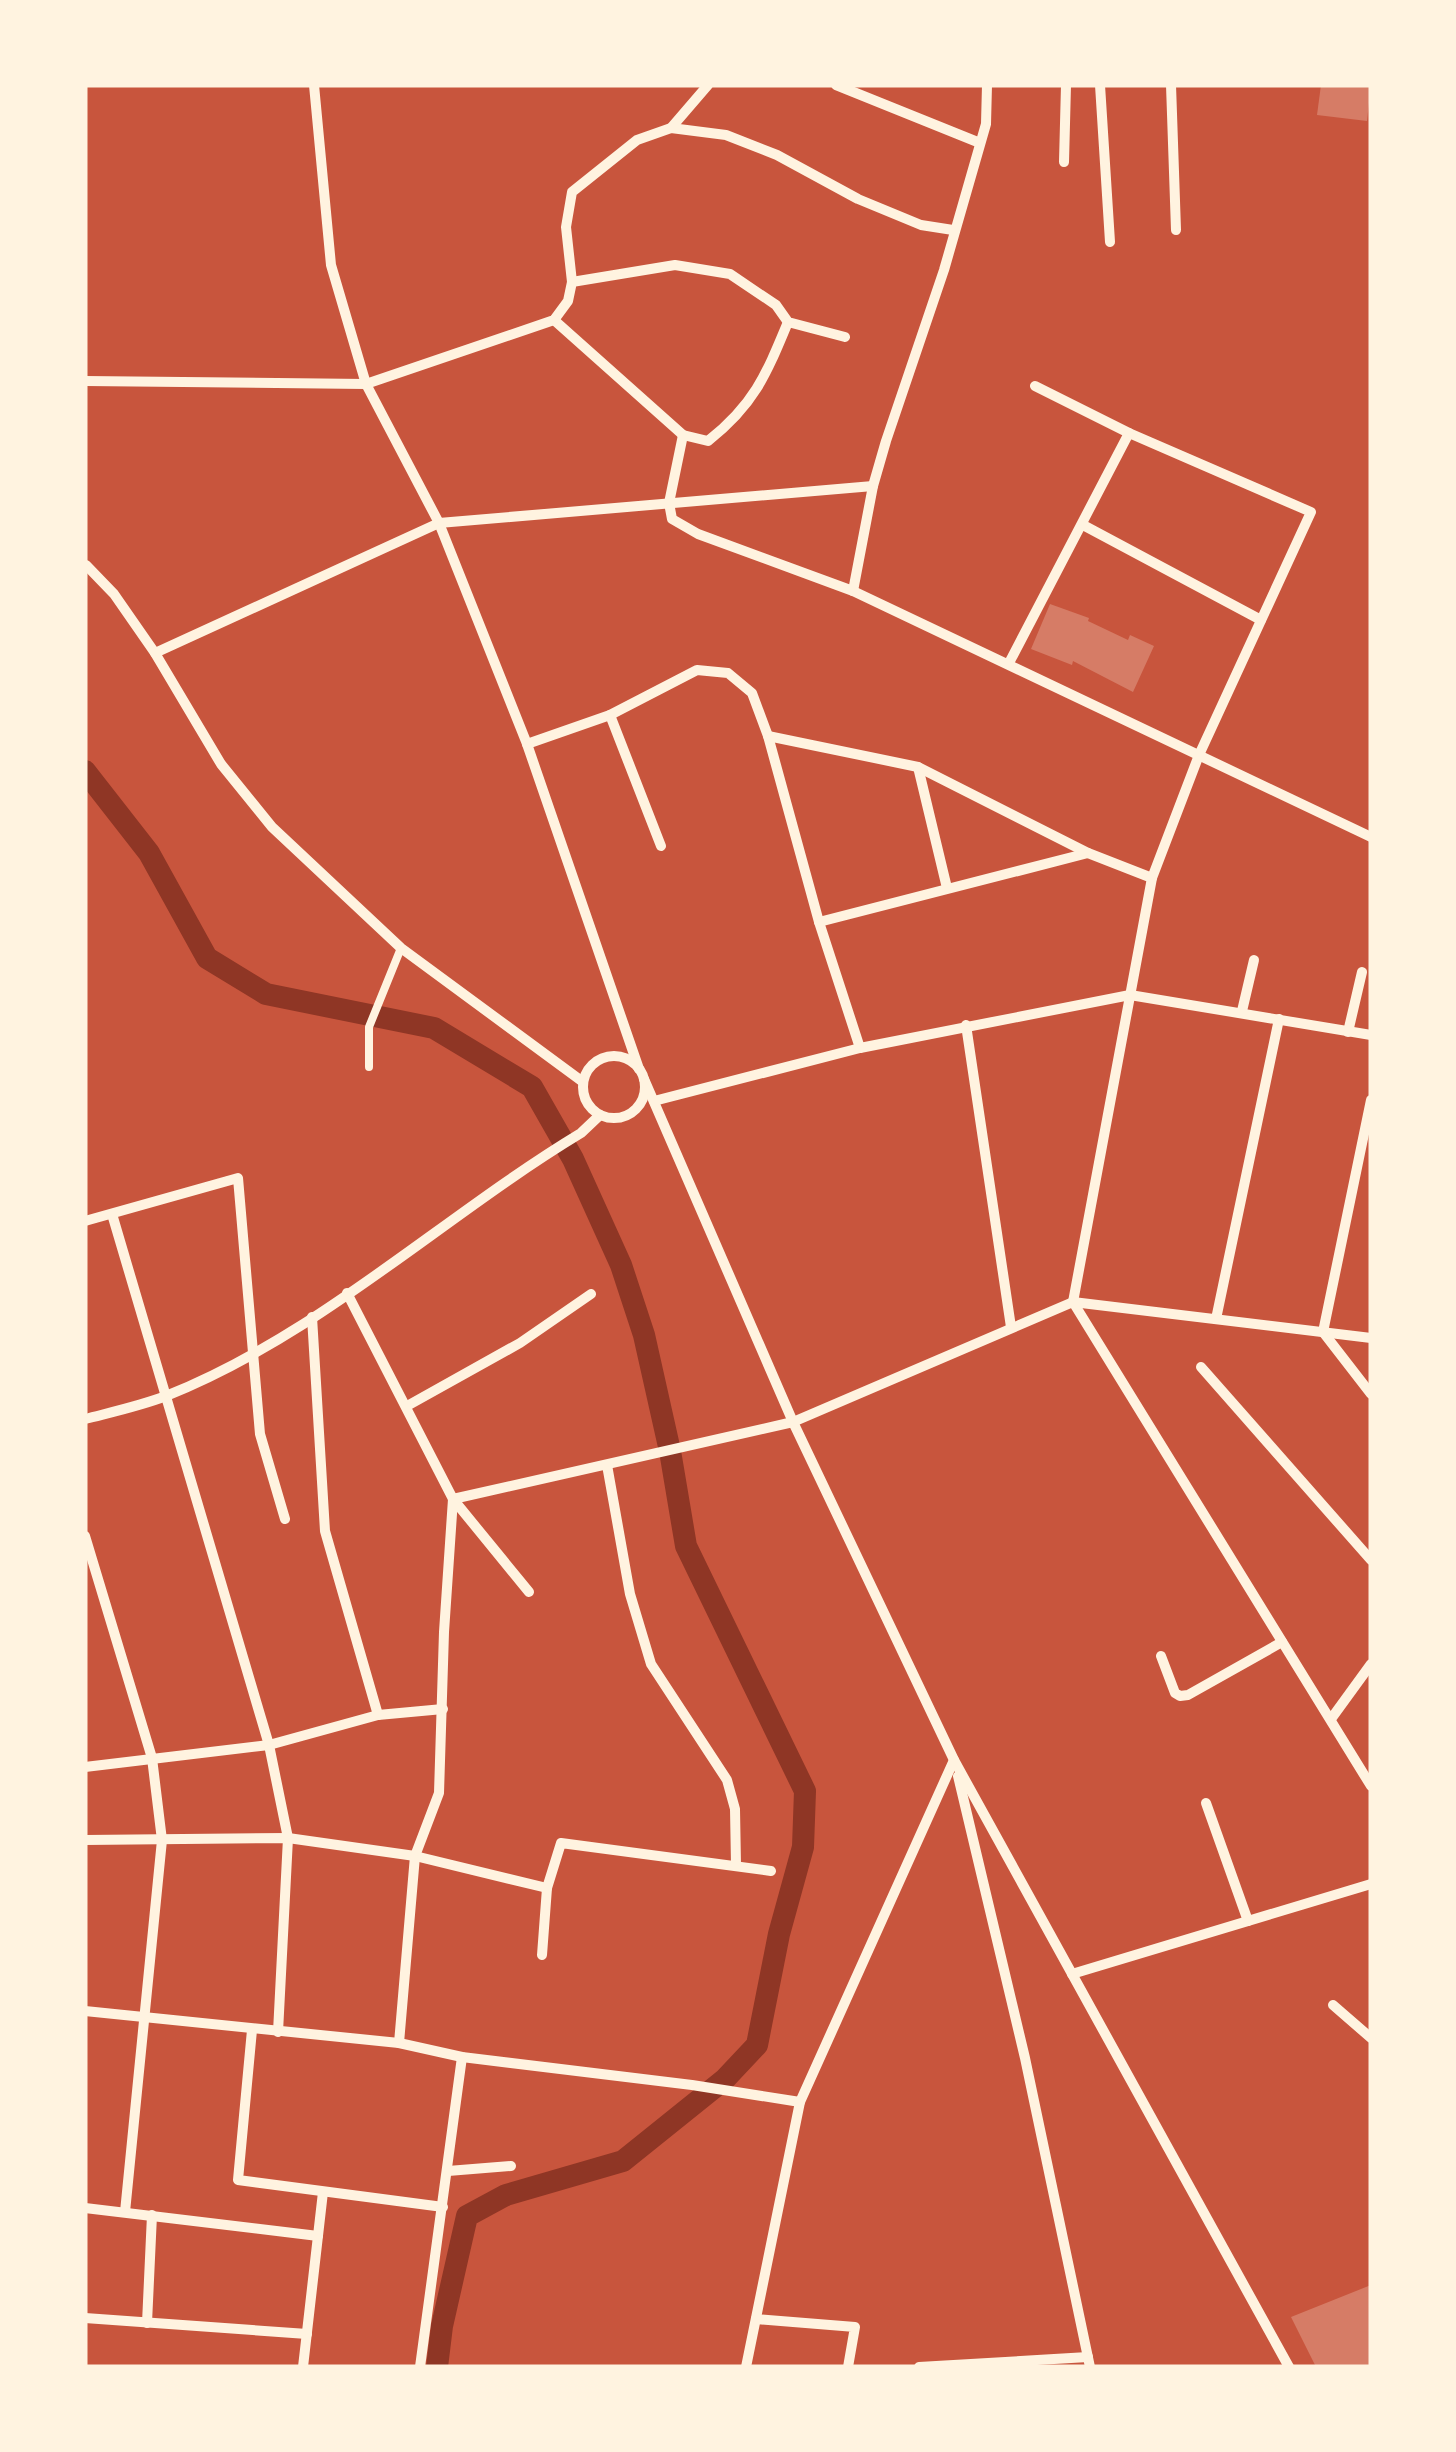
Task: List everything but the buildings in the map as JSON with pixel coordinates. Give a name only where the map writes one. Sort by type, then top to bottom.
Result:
[{"type":"street","points":[[314,85],[331,265],[366,384],[440,524],[528,744],[642,1074],[793,1422],[954,1760],[1289,2367]]},
{"type":"street","points":[[670,128],[708,85]]},
{"type":"street","points":[[836,85],[980,142]]},
{"type":"street","points":[[853,590],[873,486],[944,270],[986,124],[987,85]]},
{"type":"street","points":[[1064,162],[1066,85]]},
{"type":"street","points":[[1100,85],[1110,242]]},
{"type":"street","points":[[1170,85],[1176,230]]},
{"type":"street","points":[[85,381],[366,384],[554,320],[568,301],[572,282],[566,227],[572,192],[638,140],[670,128],[726,135],[776,155],[858,200],[921,225],[953,230]]},
{"type":"street","points":[[572,282],[675,265],[730,274],[776,306],[788,322],[845,337]]},
{"type":"street","points":[[554,320],[684,436],[708,441],[738,418],[756,390],[788,322]]},
{"type":"street","points":[[1035,386],[1129,433],[1311,512],[1198,755],[1152,878],[1073,1302],[1371,1786]]},
{"type":"street","points":[[1009,663],[1129,433]]},
{"type":"street","points":[[684,436],[669,503],[672,519],[698,534],[853,590],[1371,837]]},
{"type":"street","points":[[155,653],[440,524],[873,486]]},
{"type":"street","points":[[1083,525],[1261,620]]},
{"type":"street","points":[[85,565],[114,594],[155,653],[221,764],[272,826],[402,948],[583,1082]]},
{"type":"street","points":[[528,744],[610,715],[698,670],[728,673],[752,693],[860,1048]]},
{"type":"street","points":[[610,715],[662,846]]},
{"type":"street","points":[[768,736],[918,767],[1088,852],[1152,878]]},
{"type":"street","points":[[918,767],[947,888]]},
{"type":"street","points":[[819,922],[1088,852]]},
{"type":"street","points":[[370,1067],[370,1026],[402,948]]},
{"type":"street","points":[[1242,1012],[1254,960]]},
{"type":"street","points":[[1348,1032],[1362,972]]},
{"type":"street","points":[[654,1101],[860,1048],[1130,995],[1371,1035]]},
{"type":"street","points":[[1216,1319],[1279,1019]]},
{"type":"street","points":[[966,1025],[1012,1327]]},
{"type":"street","points":[[606,1057],[630,1061],[642,1074],[645,1090],[636,1110],[618,1118],[600,1115],[586,1102],[583,1082],[596,1062],[606,1057]]},
{"type":"street","points":[[1371,1100],[1323,1332],[1371,1394]]},
{"type":"street","points":[[85,1419],[165,1396],[254,1353],[581,1133],[600,1115]]},
{"type":"street","points":[[85,1220],[238,1178],[260,1434],[285,1518]]},
{"type":"street","points":[[112,1214],[268,1746],[288,1838],[278,2032]]},
{"type":"street","points":[[347,1293],[454,1499],[529,1592]]},
{"type":"street","points":[[407,1406],[520,1343],[591,1294]]},
{"type":"street","points":[[454,1499],[793,1422],[1073,1302],[1371,1338]]},
{"type":"street","points":[[312,1317],[324,1531],[378,1715]]},
{"type":"street","points":[[1201,1367],[1371,1560]]},
{"type":"street","points":[[606,1465],[630,1594],[651,1664],[727,1780],[735,1808],[736,1865]]},
{"type":"street","points":[[398,2043],[415,1856],[439,1793],[444,1632],[454,1499]]},
{"type":"street","points":[[85,1536],[152,1758],[162,1840],[125,2212]]},
{"type":"street","points":[[1161,1656],[1175,1692],[1188,1695],[1282,1642]]},
{"type":"street","points":[[1331,1719],[1371,1664]]},
{"type":"street","points":[[85,1767],[268,1746],[378,1715],[443,1709]]},
{"type":"street","points":[[746,2367],[800,2102],[954,1760]]},
{"type":"street","points":[[919,2367],[1089,2362],[1025,2058],[954,1760]]},
{"type":"street","points":[[1206,1803],[1248,1921]]},
{"type":"street","points":[[85,1840],[288,1838],[415,1856],[547,1888]]},
{"type":"street","points":[[542,1954],[547,1888],[560,1843],[771,1870]]},
{"type":"street","points":[[1072,1974],[1371,1884]]},
{"type":"street","points":[[1333,2005],[1371,2038]]},
{"type":"street","points":[[85,2011],[398,2043],[462,2056],[800,2102]]},
{"type":"street","points":[[252,2030],[238,2180],[444,2207]]},
{"type":"street","points":[[420,2367],[462,2056]]},
{"type":"street","points":[[448,2171],[511,2166]]},
{"type":"street","points":[[303,2367],[324,2192]]},
{"type":"street","points":[[85,2208],[318,2236]]},
{"type":"street","points":[[147,2322],[152,2215]]},
{"type":"street","points":[[85,2318],[307,2334]]},
{"type":"street","points":[[756,2319],[855,2327],[848,2367]]},
{"type":"waterway","points":[[85,771],[149,853],[207,958],[266,994],[434,1028],[532,1087],[573,1159],[621,1265],[644,1335],[686,1546],[805,1791],[803,1847],[779,1934],[757,2045],[725,2079],[623,2161],[506,2195],[467,2216],[442,2326],[437,2367]]}]
